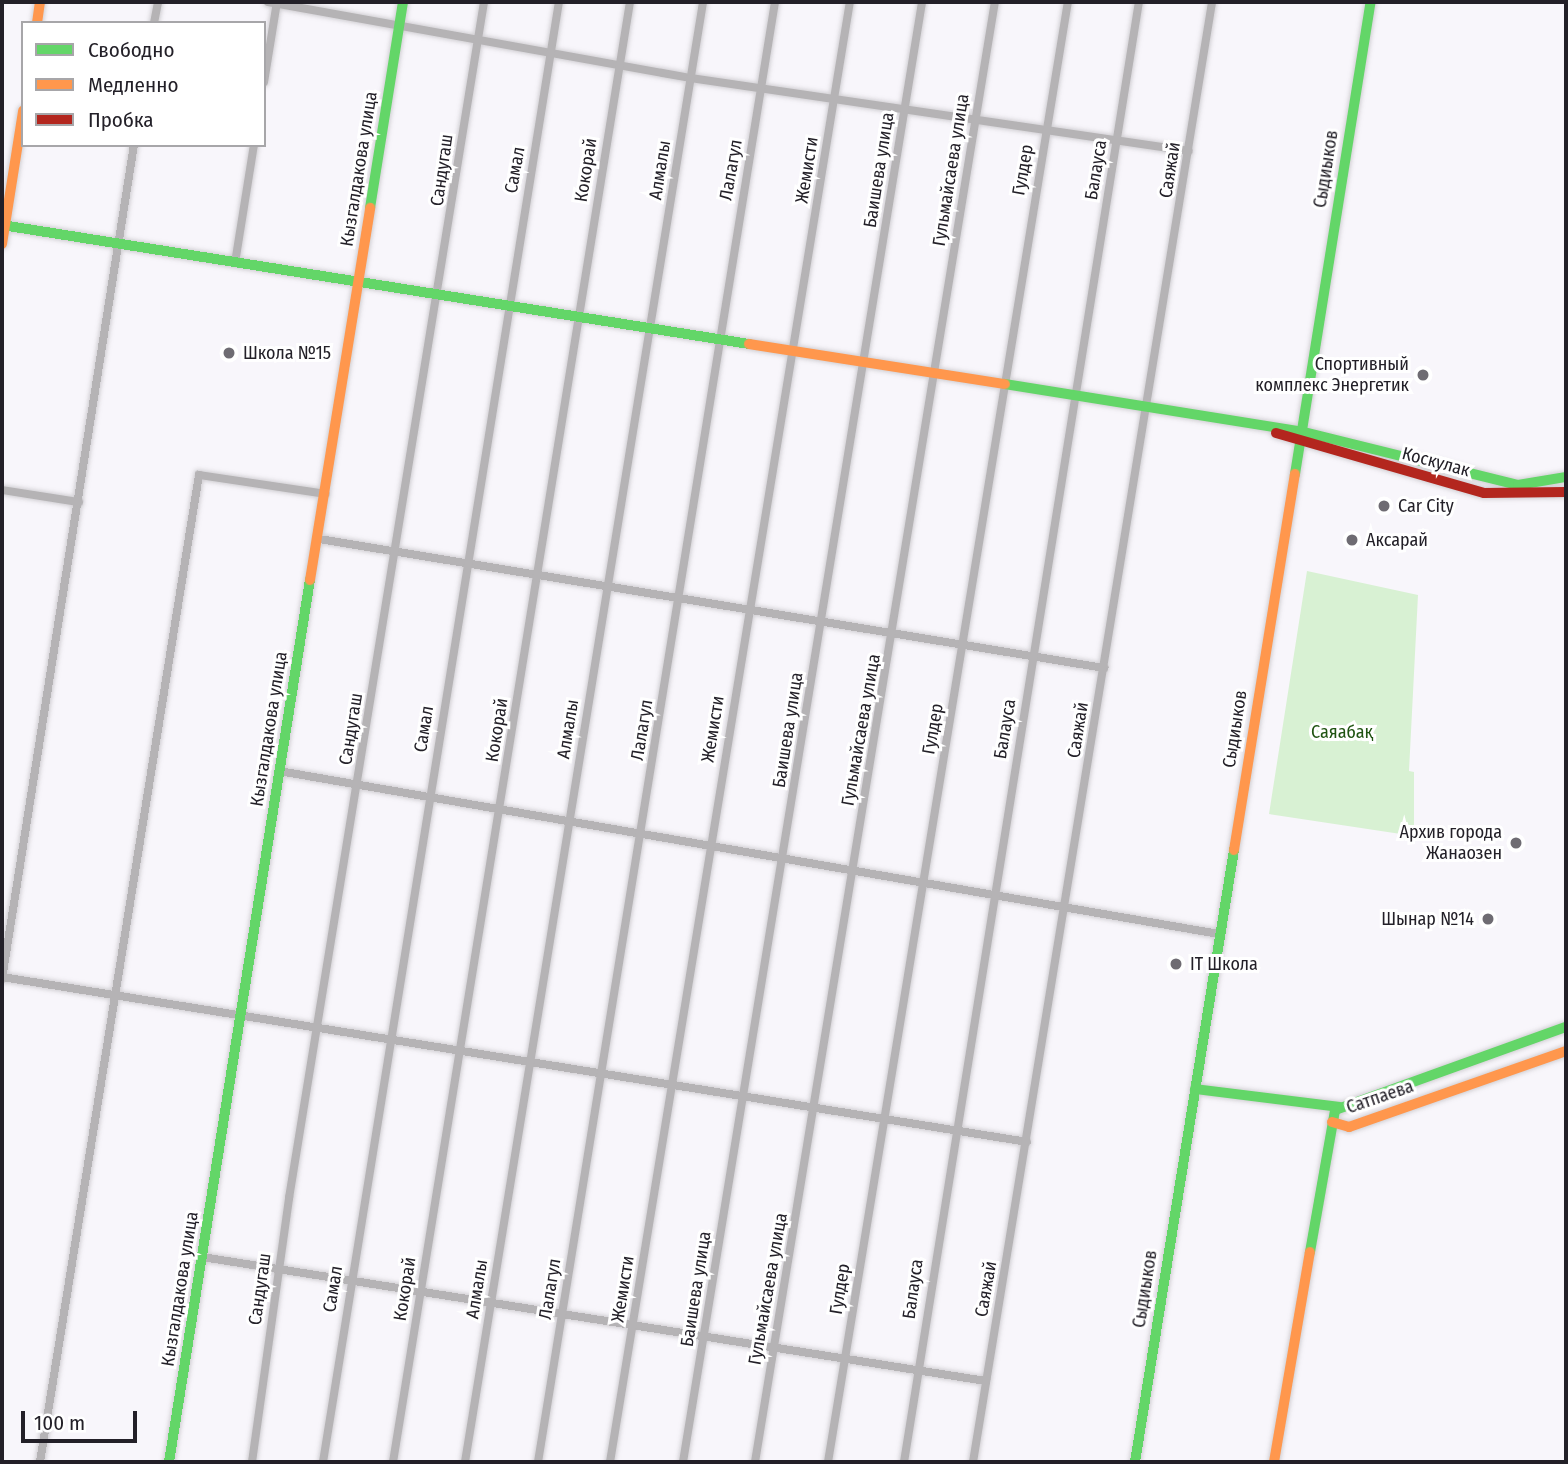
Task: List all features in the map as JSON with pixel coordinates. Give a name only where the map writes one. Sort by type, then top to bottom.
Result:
[{"type":"street","points":[[37,21],[40,2]]},
{"type":"street","points":[[155,21],[158,2]]},
{"type":"street","points":[[266,66],[274,2],[400,21],[551,53],[691,78],[834,100],[905,107],[1189,151]]},
{"type":"street","name":"Кызгалдакова улица","points":[[169,1462],[403,2]]},
{"type":"street","name":"Сандугаш","points":[[252,1462],[279,1267],[317,1027],[358,788],[394,551],[439,298],[484,2]]},
{"type":"street","name":"Самал","points":[[323,1462],[559,2]]},
{"type":"street","name":"Кокорай","points":[[393,1462],[630,2]]},
{"type":"street","name":"Алмалы","points":[[465,1462],[704,2]]},
{"type":"street","name":"Лалагул","points":[[538,1462],[775,2]]},
{"type":"street","name":"Жемисти","points":[[610,1462],[674,1084],[747,613],[793,354],[850,2]]},
{"type":"street","name":"Баишева улица","points":[[683,1462],[922,2]]},
{"type":"street","name":"Гульмайсаева улица","points":[[755,1462],[893,636],[995,2]]},
{"type":"street","name":"Гулдер","points":[[828,1462],[1068,2]]},
{"type":"street","name":"Балауса","points":[[904,1462],[953,1132],[1139,2]]},
{"type":"street","name":"Саяжай","points":[[973,1462],[1212,2]]},
{"type":"street","name":"Сыдиыков","points":[[1135,1462],[1371,2]]},
{"type":"street","points":[[2,244],[21,122]]},
{"type":"street","points":[[134,147],[2,977],[390,1037],[460,1052],[602,1071],[953,1132],[1027,1142]]},
{"type":"street","points":[[235,263],[254,147]]},
{"type":"street","points":[[3,225],[1299,436]]},
{"type":"street","name":"Коскулак","points":[[1299,436],[1518,485],[1566,477]]},
{"type":"street","name":"Коскулак","points":[[1299,436],[1484,493],[1549,498],[1566,492]]},
{"type":"street","points":[[40,1462],[199,475],[326,494]]},
{"type":"street","points":[[2,490],[79,502]]},
{"type":"street","points":[[318,540],[394,551],[467,568],[1104,668]]},
{"type":"street","points":[[279,771],[428,801],[569,825],[783,856],[1219,934]]},
{"type":"street","name":"Сатпаева","points":[[1566,1027],[1339,1107],[1332,1120],[1349,1127],[1566,1051]]},
{"type":"street","points":[[1195,1089],[1317,1109],[1339,1107]]},
{"type":"street","points":[[1274,1462],[1332,1120],[1317,1109]]},
{"type":"street","points":[[1327,1143],[1349,1127]]},
{"type":"street","points":[[202,1257],[492,1298],[633,1324],[775,1343],[986,1381]]},
{"type":"green space","name":"Саяабақ","points":[[1307,571],[1418,595],[1409,771],[1414,772],[1414,836],[1269,814]]},
{"type":"traffic: fast","points":[[370,208],[403,2]]},
{"type":"traffic: fast","points":[[1295,474],[1371,2]]},
{"type":"traffic: fast","points":[[2,225],[749,344]]},
{"type":"traffic: fast","points":[[1005,384],[1300,431],[1518,485],[1566,477]]},
{"type":"traffic: fast","points":[[169,1462],[310,580]]},
{"type":"traffic: fast","points":[[1135,1462],[1234,850]]},
{"type":"traffic: fast","points":[[1310,1252],[1335,1110],[1566,1027]]},
{"type":"traffic: fast","points":[[1195,1089],[1339,1107]]},
{"type":"traffic: slow","points":[[37,21],[40,2]]},
{"type":"traffic: slow","points":[[2,244],[21,124]]},
{"type":"traffic: slow","points":[[310,580],[370,208]]},
{"type":"traffic: slow","points":[[749,344],[1005,384]]},
{"type":"traffic: slow","points":[[1234,850],[1295,474]]},
{"type":"traffic: slow","points":[[1332,1122],[1349,1127],[1566,1051]]},
{"type":"traffic: slow","points":[[1274,1462],[1310,1252]]},
{"type":"traffic: jam","points":[[1276,433],[1484,493],[1566,492]]},
{"type":"place","name":"Школа №15","points":[[229,353]]},
{"type":"place","name":"Спортивный комплекс Энергетик","points":[[1423,375]]},
{"type":"place","name":"Car City","points":[[1384,506]]},
{"type":"place","name":"Аксарай","points":[[1352,540]]},
{"type":"place","name":"Архив города Жанаозен","points":[[1516,843]]},
{"type":"place","name":"Шынар №14","points":[[1488,919]]},
{"type":"place","name":"IT Школа","points":[[1176,964]]}]
